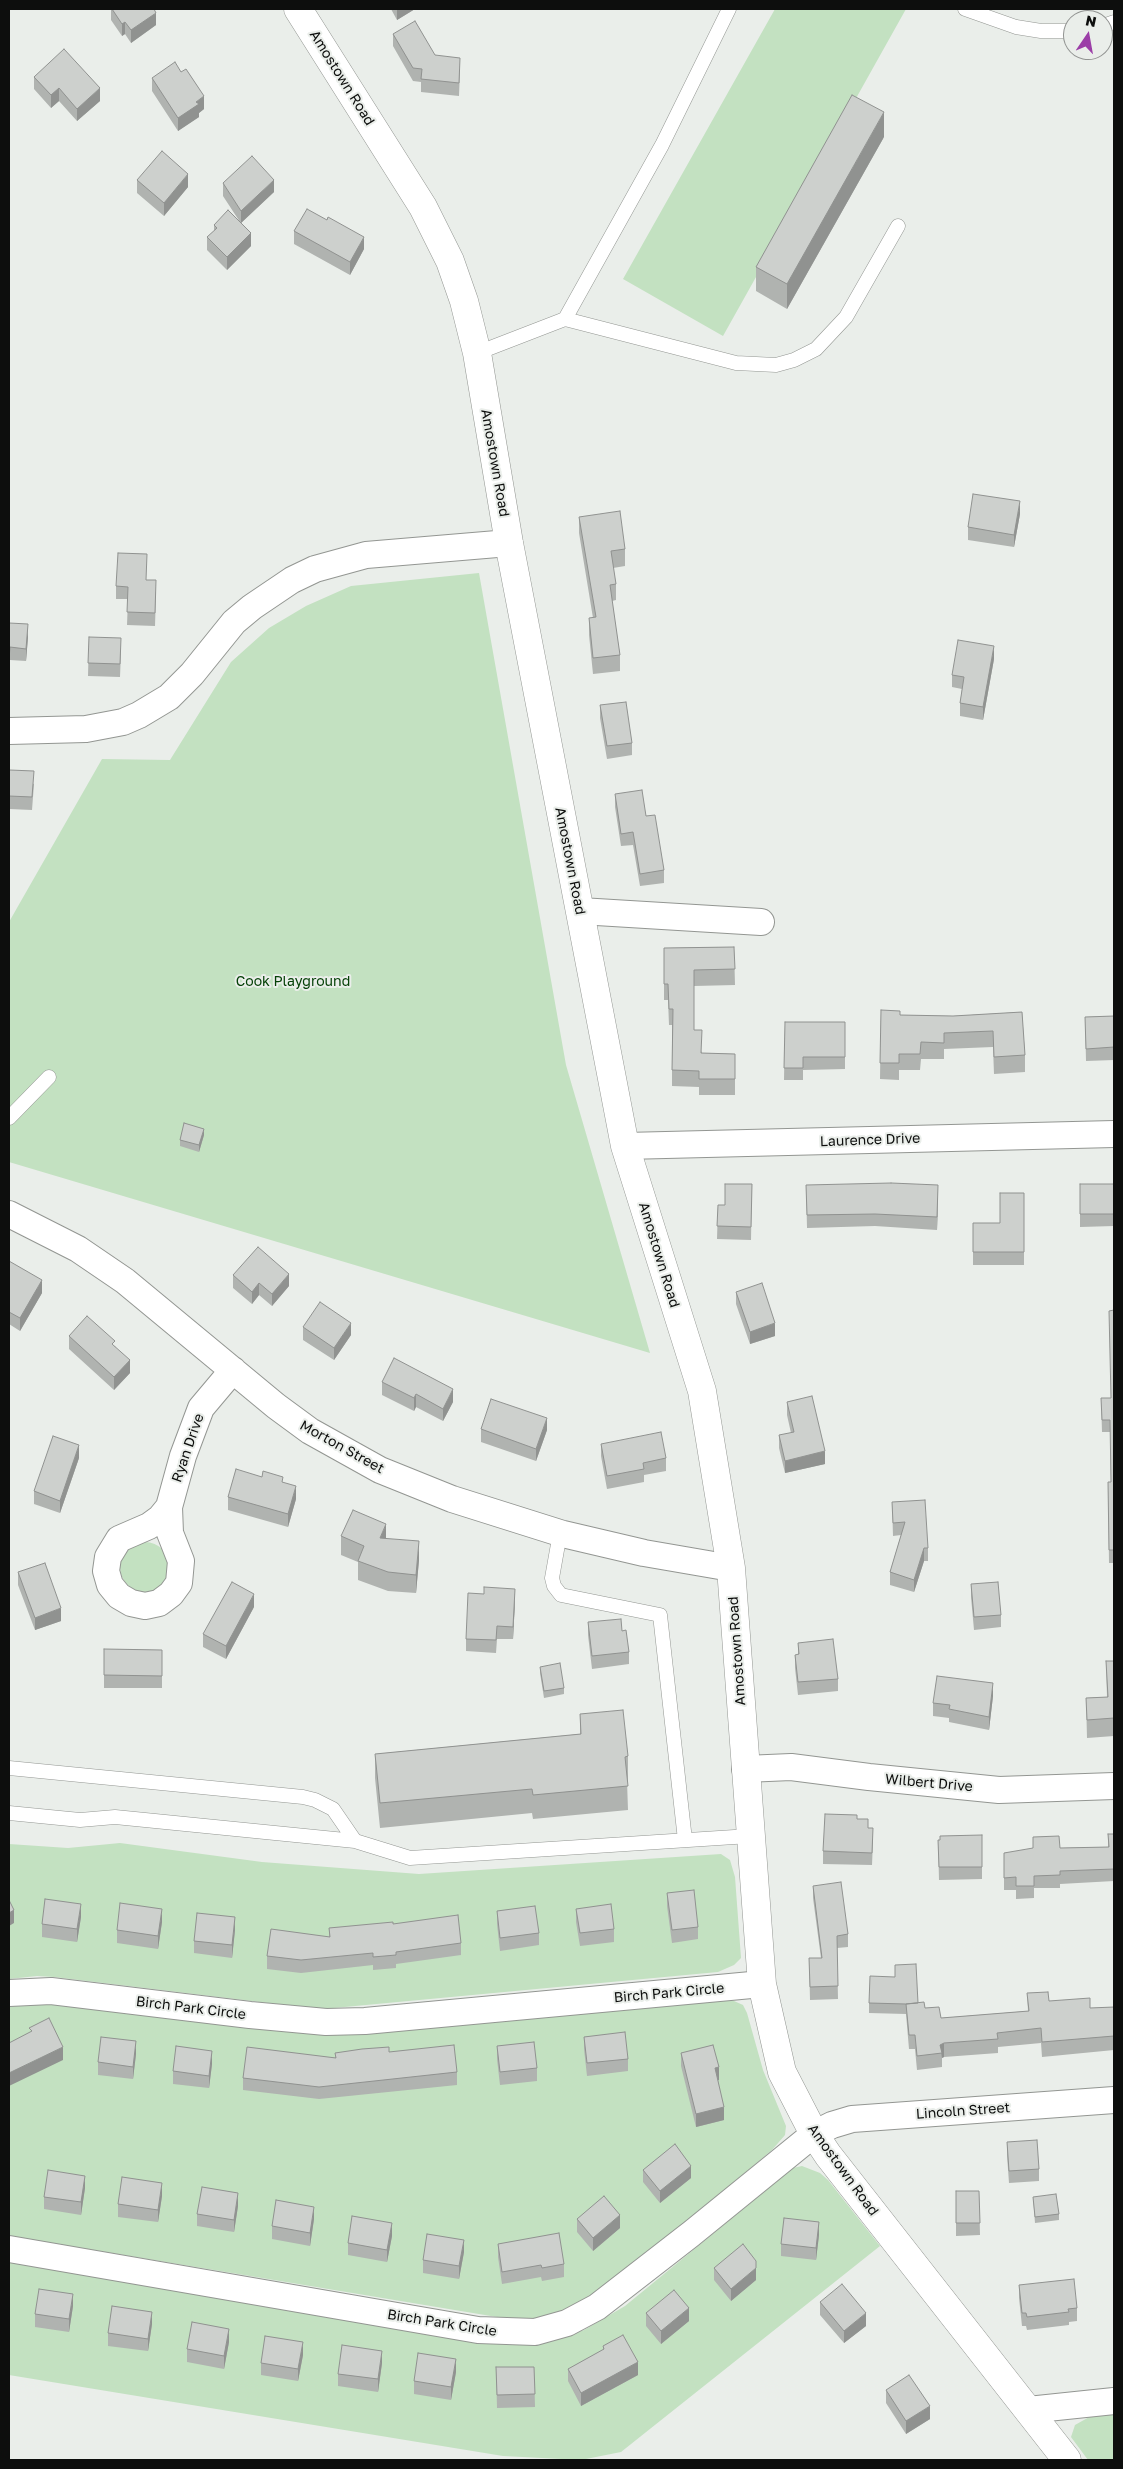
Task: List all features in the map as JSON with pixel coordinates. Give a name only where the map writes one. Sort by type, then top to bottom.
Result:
[{"type":"street","name":"Amostown Road","points":[[298,9],[422,207],[450,261],[464,301],[477,353],[509,543],[625,1146],[702,1391],[731,1568],[762,1984],[782,2072],[814,2134],[1067,2460]]},
{"type":"street","points":[[9,731],[86,729],[123,722],[139,716],[169,697],[192,674],[234,622],[252,606],[292,580],[315,569],[376,554],[509,543]]},
{"type":"street","points":[[580,911],[761,922]]},
{"type":"street","name":"Laurence Drive","points":[[625,1146],[1114,1134]]},
{"type":"street","name":"Morton Street","points":[[9,1214],[78,1249],[125,1281],[310,1431],[380,1470],[461,1503],[560,1533],[635,1551],[731,1568]]},
{"type":"street","name":"Ryan Drive","points":[[169,1506],[183,1456],[201,1408],[233,1370]]},
{"type":"street","name":"Wilbert Drive","points":[[745,1769],[791,1767],[999,1790],[1114,1786]]},
{"type":"street","name":"Birch Park Circle","points":[[9,1993],[51,1991],[250,2015],[326,2022],[365,2021],[762,1984]]},
{"type":"street","name":"Lincoln Street","points":[[814,2134],[832,2125],[852,2119],[1114,2100]]},
{"type":"street","name":"Birch Park Circle","points":[[9,2249],[478,2330],[535,2332],[567,2323],[597,2307],[691,2234],[814,2134]]},
{"type":"street","points":[[1028,2410],[1114,2401]]},
{"type":"lane","points":[[565,319],[662,145],[729,9]]},
{"type":"lane","points":[[965,9],[1016,27],[1041,31],[1063,31]]},
{"type":"lane","points":[[477,353],[565,319],[736,363],[776,365],[794,360],[816,348],[840,324],[898,226]]},
{"type":"lane","points":[[9,1118],[49,1077]]},
{"type":"lane","points":[[560,1533],[552,1578],[554,1586],[561,1595],[660,1615],[685,1840]]},
{"type":"lane","points":[[9,1768],[304,1797],[333,1809],[355,1841]]},
{"type":"lane","points":[[9,1812],[80,1820],[114,1817],[355,1841],[410,1858],[750,1836]]},
{"type":"green space","points":[[775,9],[906,9],[723,336],[623,279]]},
{"type":"green space","name":"Cook Playground","points":[[479,573],[566,1065],[650,1353],[9,1162],[9,922],[102,759],[170,760],[231,662],[269,628],[306,606],[351,586]]},
{"type":"green space","points":[[140,1542],[150,1542],[163,1549],[170,1562],[170,1572],[163,1585],[150,1592],[140,1592],[131,1588],[124,1581],[120,1572],[120,1562],[124,1553],[131,1546]]},
{"type":"green space","points":[[120,1843],[262,1862],[419,1874],[721,1854],[730,1860],[735,1877],[741,1958],[734,1965],[718,1972],[334,2008],[309,2008],[54,1977],[37,1976],[9,1979],[9,1844],[68,1848]]},
{"type":"green space","points":[[725,1997],[743,2005],[747,2013],[763,2070],[786,2126],[785,2135],[772,2150],[712,2201],[572,2310],[527,2322],[9,2236],[9,2004],[24,2000],[291,2030]]},
{"type":"green space","points":[[802,2166],[820,2173],[828,2180],[880,2246],[621,2452],[581,2460],[503,2456],[9,2375],[9,2260],[567,2336],[584,2330],[625,2306],[793,2168]]},
{"type":"green space","points":[[1114,2411],[1114,2460],[1088,2460],[1071,2437],[1075,2425],[1091,2416]]},
{"type":"building","points":[[112,9],[154,9],[156,13],[131,30],[125,22],[122,24]]},
{"type":"building","points":[[415,21],[435,55],[460,58],[459,83],[421,79],[422,69],[413,68],[393,34]]},
{"type":"building","points":[[64,49],[100,88],[77,109],[59,88],[51,95],[34,77]]},
{"type":"building","points":[[175,62],[181,72],[186,69],[204,96],[196,102],[199,104],[178,118],[152,78]]},
{"type":"building","points":[[852,95],[884,112],[787,284],[756,267]]},
{"type":"building","points":[[162,151],[188,174],[164,203],[137,180]]},
{"type":"building","points":[[252,156],[274,180],[241,211],[223,183]]},
{"type":"building","points":[[307,209],[327,220],[328,217],[364,237],[350,262],[294,231]]},
{"type":"building","points":[[228,210],[251,233],[227,257],[207,237],[217,228],[214,225]]},
{"type":"building","points":[[973,494],[1020,501],[1014,535],[968,527]]},
{"type":"building","points":[[620,511],[625,549],[611,551],[616,584],[610,585],[620,655],[593,658],[589,618],[596,617],[579,517]]},
{"type":"building","points":[[118,553],[147,554],[146,580],[156,580],[155,613],[127,612],[128,587],[116,586]]},
{"type":"building","points":[[9,623],[28,624],[26,649],[10,647],[9,659]]},
{"type":"building","points":[[89,637],[121,638],[120,664],[88,663]]},
{"type":"building","points":[[958,640],[994,646],[983,707],[960,703],[964,677],[952,675]]},
{"type":"building","points":[[626,702],[632,743],[607,746],[600,705]]},
{"type":"building","points":[[9,770],[34,771],[32,797],[9,796]]},
{"type":"building","points":[[642,790],[646,816],[655,815],[664,870],[640,874],[633,832],[621,834],[615,794]]},
{"type":"building","points":[[734,947],[735,969],[694,970],[694,1030],[702,1030],[701,1053],[735,1054],[735,1079],[699,1079],[699,1071],[672,1070],[673,1009],[669,1009],[668,984],[664,984],[664,948]]},
{"type":"building","points":[[881,1010],[900,1011],[900,1015],[953,1016],[1022,1012],[1025,1055],[994,1057],[993,1031],[944,1033],[944,1043],[921,1042],[920,1054],[899,1054],[899,1063],[880,1063]]},
{"type":"building","points":[[1114,1016],[1114,1047],[1086,1049],[1085,1017]]},
{"type":"building","points":[[785,1022],[845,1022],[845,1057],[803,1057],[803,1068],[784,1068]]},
{"type":"building","points":[[184,1123],[204,1129],[199,1145],[180,1140]]},
{"type":"building","points":[[891,1183],[938,1185],[937,1217],[875,1214],[807,1215],[806,1185]]},
{"type":"building","points":[[725,1184],[752,1184],[751,1227],[717,1226],[718,1205],[725,1205]]},
{"type":"building","points":[[1080,1184],[1114,1184],[1114,1214],[1080,1214]]},
{"type":"building","points":[[1000,1193],[1024,1193],[1024,1252],[973,1252],[973,1223],[1000,1223]]},
{"type":"building","points":[[258,1247],[289,1274],[272,1294],[259,1283],[252,1292],[233,1275]]},
{"type":"building","points":[[9,1261],[42,1280],[20,1318],[9,1312]]},
{"type":"building","points":[[762,1283],[775,1323],[750,1332],[736,1292]]},
{"type":"building","points":[[320,1302],[351,1323],[334,1348],[303,1327]]},
{"type":"building","points":[[1114,1310],[1114,1550],[1109,1550],[1108,1482],[1111,1482],[1110,1420],[1102,1420],[1101,1398],[1111,1398],[1109,1311]]},
{"type":"building","points":[[87,1316],[115,1341],[112,1344],[130,1360],[114,1377],[69,1336]]},
{"type":"building","points":[[394,1358],[453,1389],[443,1409],[416,1394],[414,1398],[382,1382]]},
{"type":"building","points":[[812,1396],[825,1451],[785,1461],[779,1435],[794,1432],[787,1402]]},
{"type":"building","points":[[491,1399],[547,1418],[536,1449],[481,1429]]},
{"type":"building","points":[[661,1432],[666,1458],[643,1463],[644,1469],[607,1476],[601,1444]]},
{"type":"building","points":[[53,1436],[79,1445],[60,1501],[34,1491]]},
{"type":"building","points":[[236,1469],[262,1477],[263,1471],[283,1477],[282,1482],[296,1486],[288,1514],[228,1497]]},
{"type":"building","points":[[925,1500],[928,1548],[924,1548],[914,1580],[890,1572],[905,1522],[893,1523],[892,1502]]},
{"type":"building","points":[[353,1510],[386,1524],[380,1538],[419,1541],[416,1575],[388,1572],[358,1561],[364,1546],[341,1536]]},
{"type":"building","points":[[45,1563],[61,1608],[35,1618],[18,1572]]},
{"type":"building","points":[[232,1582],[254,1594],[226,1646],[203,1634]]},
{"type":"building","points":[[998,1582],[1001,1615],[974,1617],[971,1584]]},
{"type":"building","points":[[484,1587],[515,1589],[513,1627],[497,1626],[496,1640],[466,1639],[468,1593],[484,1594]]},
{"type":"building","points":[[621,1619],[622,1631],[626,1630],[629,1652],[592,1656],[588,1622]]},
{"type":"building","points":[[833,1639],[838,1679],[798,1682],[795,1655],[799,1654],[798,1643]]},
{"type":"building","points":[[104,1649],[162,1650],[162,1676],[104,1675]]},
{"type":"building","points":[[1106,1661],[1114,1661],[1114,1718],[1087,1720],[1086,1698],[1108,1697]]},
{"type":"building","points":[[560,1663],[564,1688],[544,1691],[540,1667]]},
{"type":"building","points":[[937,1676],[993,1683],[989,1717],[949,1709],[950,1705],[933,1703]]},
{"type":"building","points":[[623,1710],[628,1756],[625,1757],[628,1786],[533,1795],[532,1789],[380,1803],[375,1754],[581,1734],[580,1714]]},
{"type":"building","points":[[825,1814],[857,1815],[857,1819],[868,1819],[868,1828],[873,1828],[872,1853],[823,1851]]},
{"type":"building","points":[[1108,1834],[1114,1834],[1114,1869],[1060,1871],[1060,1875],[1034,1876],[1034,1886],[1016,1886],[1016,1877],[1004,1878],[1004,1853],[1033,1848],[1033,1837],[1059,1836],[1060,1848],[1109,1847]]},
{"type":"building","points":[[982,1835],[982,1867],[939,1867],[938,1840],[940,1840],[940,1836]]},
{"type":"building","points":[[841,1882],[848,1934],[837,1936],[838,1986],[810,1987],[809,1958],[822,1958],[813,1886]]},
{"type":"building","points":[[694,1890],[698,1927],[672,1930],[667,1893]]},
{"type":"building","points":[[45,1899],[81,1904],[77,1929],[42,1924]]},
{"type":"building","points":[[9,1900],[14,1910],[9,1913]]},
{"type":"building","points":[[120,1903],[162,1909],[158,1936],[117,1930]]},
{"type":"building","points":[[611,1904],[614,1929],[580,1933],[576,1909]]},
{"type":"building","points":[[535,1906],[539,1933],[500,1938],[497,1911]]},
{"type":"building","points":[[197,1913],[235,1917],[232,1945],[194,1941]]},
{"type":"building","points":[[458,1915],[461,1943],[396,1952],[396,1955],[373,1957],[373,1953],[301,1960],[267,1956],[271,1929],[330,1937],[329,1928],[393,1922],[393,1924]]},
{"type":"building","points":[[916,1964],[918,2003],[869,2003],[870,1976],[895,1977],[895,1965]]},
{"type":"building","points":[[1048,1992],[1049,2001],[1090,1998],[1090,2008],[1114,2007],[1114,2036],[1042,2042],[1041,2028],[997,2033],[998,2039],[944,2043],[940,2045],[942,2053],[917,2056],[915,2035],[909,2035],[906,2004],[924,2002],[925,2008],[939,2007],[941,2018],[1029,2011],[1027,1993]]},
{"type":"building","points":[[49,2018],[63,2047],[9,2073],[9,2043],[32,2031],[29,2028]]},
{"type":"building","points":[[625,2032],[628,2059],[587,2063],[584,2037]]},
{"type":"building","points":[[101,2037],[136,2041],[133,2067],[98,2062]]},
{"type":"building","points":[[534,2042],[537,2068],[500,2072],[497,2046]]},
{"type":"building","points":[[454,2045],[457,2072],[319,2087],[243,2078],[247,2047],[336,2058],[335,2053],[362,2049],[389,2047],[389,2052]]},
{"type":"building","points":[[713,2045],[719,2067],[715,2068],[724,2107],[696,2114],[681,2053]]},
{"type":"building","points":[[176,2046],[212,2051],[209,2076],[173,2071]]},
{"type":"building","points":[[1037,2140],[1039,2169],[1009,2171],[1007,2142]]},
{"type":"building","points":[[675,2144],[691,2166],[660,2191],[643,2170]]},
{"type":"building","points":[[48,2170],[85,2176],[81,2202],[44,2197]]},
{"type":"building","points":[[122,2177],[162,2183],[158,2210],[118,2204]]},
{"type":"building","points":[[202,2187],[238,2193],[234,2220],[197,2214]]},
{"type":"building","points":[[956,2191],[979,2191],[980,2223],[956,2223]]},
{"type":"building","points":[[1056,2194],[1059,2214],[1035,2217],[1033,2197]]},
{"type":"building","points":[[604,2196],[620,2215],[593,2238],[577,2219]]},
{"type":"building","points":[[276,2200],[314,2207],[310,2233],[272,2226]]},
{"type":"building","points":[[352,2216],[392,2223],[387,2250],[348,2243]]},
{"type":"building","points":[[784,2218],[819,2222],[816,2248],[781,2244]]},
{"type":"building","points":[[559,2233],[564,2264],[542,2268],[541,2265],[502,2272],[498,2244]]},
{"type":"building","points":[[427,2234],[464,2240],[459,2266],[423,2260]]},
{"type":"building","points":[[743,2244],[756,2261],[756,2268],[731,2289],[714,2268]]},
{"type":"building","points":[[1074,2279],[1077,2308],[1068,2309],[1069,2312],[1027,2317],[1026,2313],[1022,2313],[1019,2285]]},
{"type":"building","points":[[842,2284],[866,2313],[844,2331],[820,2302]]},
{"type":"building","points":[[39,2289],[73,2294],[69,2319],[35,2314]]},
{"type":"building","points":[[674,2290],[689,2308],[661,2331],[646,2313]]},
{"type":"building","points":[[112,2306],[152,2312],[148,2339],[108,2333]]},
{"type":"building","points":[[192,2322],[229,2329],[224,2356],[187,2349]]},
{"type":"building","points":[[623,2335],[638,2362],[581,2393],[568,2369],[604,2349],[603,2346]]},
{"type":"building","points":[[265,2336],[303,2342],[298,2369],[261,2363]]},
{"type":"building","points":[[342,2345],[382,2351],[378,2379],[338,2374]]},
{"type":"building","points":[[418,2353],[456,2359],[451,2387],[414,2381]]},
{"type":"building","points":[[496,2367],[534,2367],[535,2394],[497,2395]]},
{"type":"building","points":[[909,2375],[930,2406],[906,2421],[886,2390]]}]
